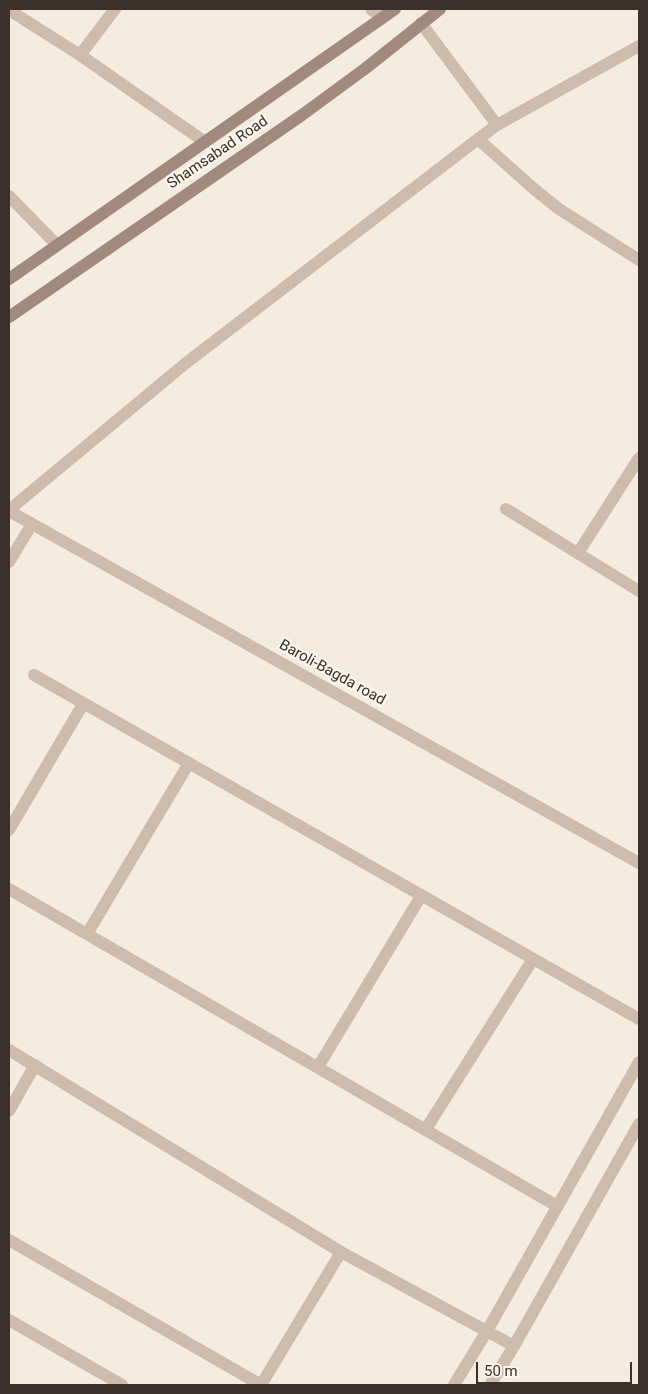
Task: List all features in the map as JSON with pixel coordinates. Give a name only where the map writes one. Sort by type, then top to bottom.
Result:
[{"type":"main road","name":"Shamsabad Road","points":[[9,279],[395,9]]},
{"type":"main road","name":"Shamsabad Road","points":[[9,317],[302,115],[366,68],[440,9]]},
{"type":"street","points":[[80,55],[115,9]]},
{"type":"street","points":[[371,9],[382,18]]},
{"type":"street","points":[[9,10],[80,55],[205,142]]},
{"type":"street","points":[[421,23],[497,125]]},
{"type":"street","points":[[9,510],[186,363],[497,125],[639,46]]},
{"type":"street","points":[[478,139],[559,209],[639,260]]},
{"type":"street","points":[[9,196],[57,245]]},
{"type":"street","points":[[578,553],[639,458]]},
{"type":"street","points":[[506,509],[639,591]]},
{"type":"street","name":"Baroli-Bagda road","points":[[9,510],[639,863]]},
{"type":"street","points":[[9,562],[32,524]]},
{"type":"street","points":[[34,675],[639,1020]]},
{"type":"street","points":[[9,830],[83,704]]},
{"type":"street","points":[[87,934],[189,763]]},
{"type":"street","points":[[9,889],[557,1206]]},
{"type":"street","points":[[318,1067],[422,896]]},
{"type":"street","points":[[426,1129],[532,959]]},
{"type":"street","points":[[9,1050],[341,1252],[514,1346]]},
{"type":"street","points":[[454,1385],[488,1331],[639,1062]]},
{"type":"street","points":[[9,1111],[35,1065]]},
{"type":"street","points":[[490,1385],[514,1346],[639,1124]]},
{"type":"street","points":[[9,1240],[261,1385],[341,1252]]},
{"type":"street","points":[[9,1320],[122,1385]]}]
